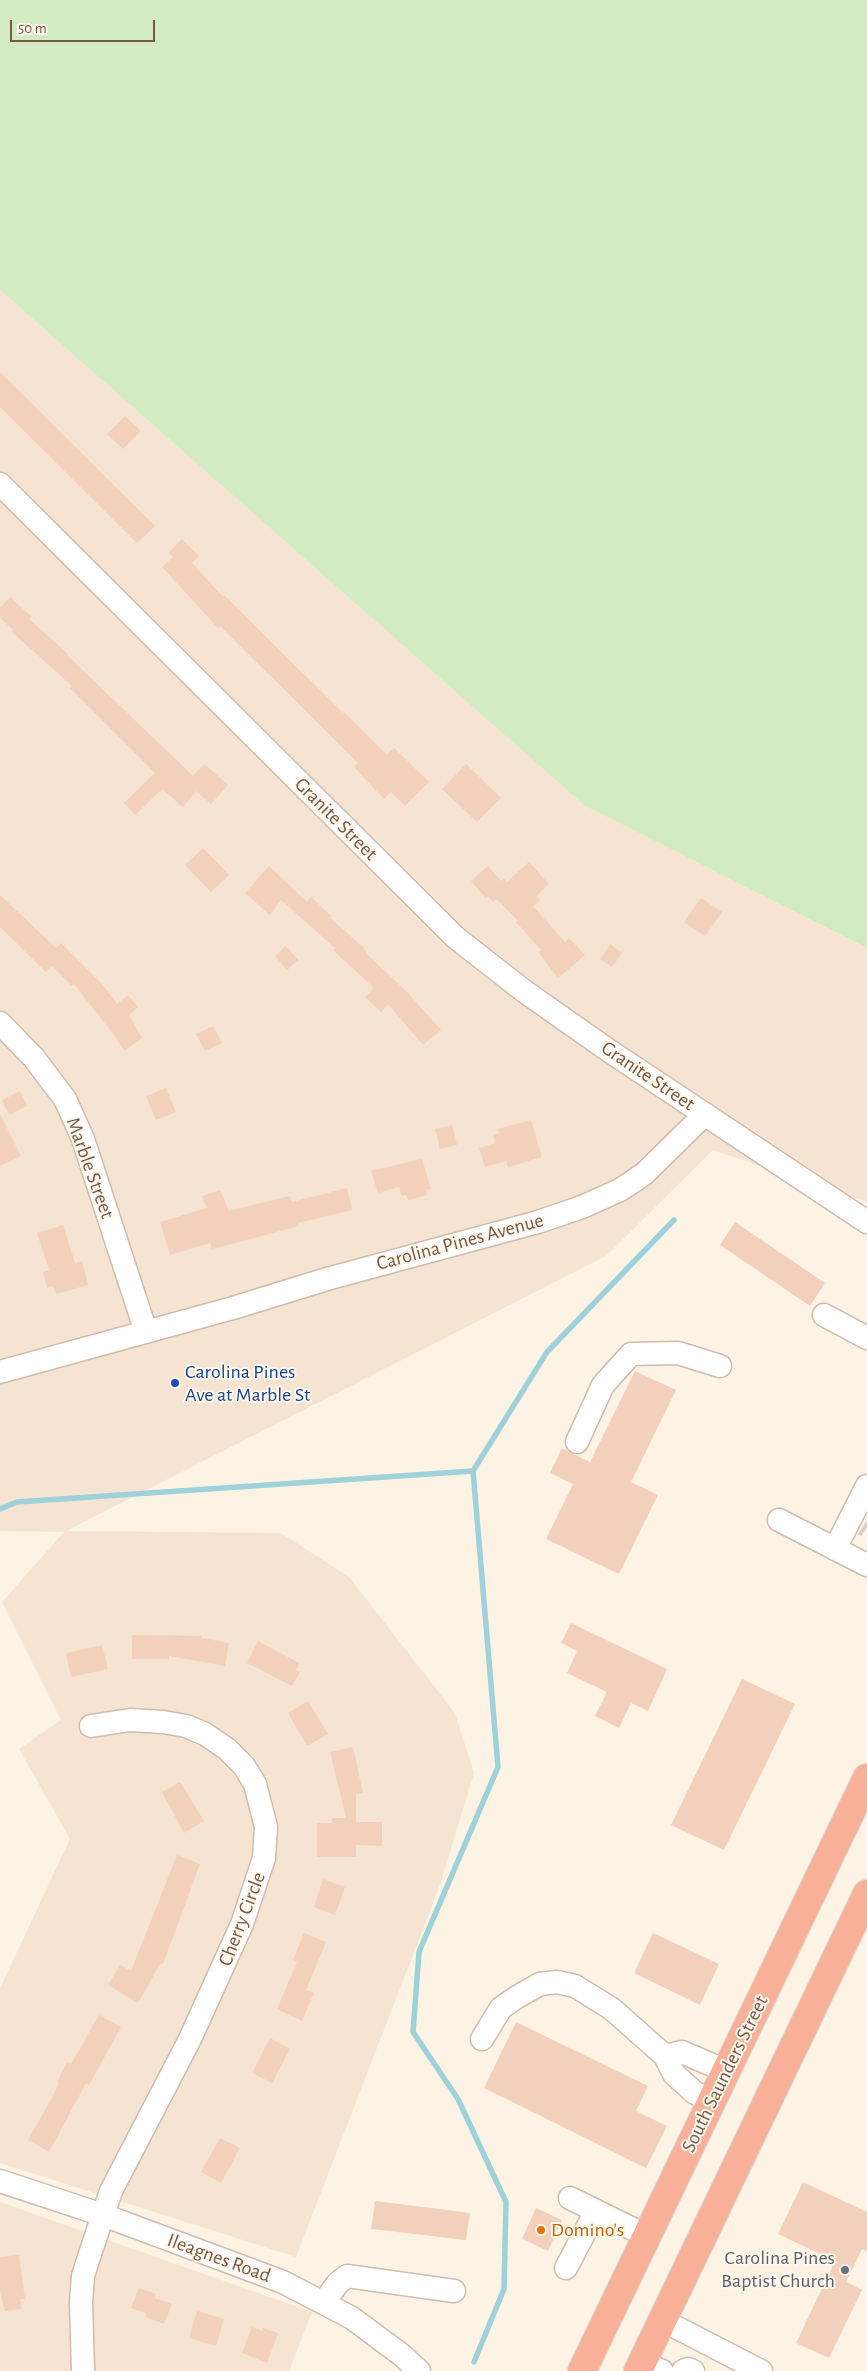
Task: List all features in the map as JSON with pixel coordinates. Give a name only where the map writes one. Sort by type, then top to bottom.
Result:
[{"type":"highway","name":"South Saunders Street","points":[[582,2371],[867,1778]]},
{"type":"highway","points":[[647,2368],[662,2320],[867,1894]]},
{"type":"street","name":"Granite Street","points":[[0,484],[455,937],[524,991],[705,1114]]},
{"type":"street","name":"Marble Street","points":[[0,1023],[34,1058],[65,1099],[82,1139],[146,1332]]},
{"type":"street","points":[[705,1114],[867,1222]]},
{"type":"street","name":"Carolina Pines Avenue","points":[[0,1372],[327,1279],[538,1222],[582,1207],[620,1190],[644,1174],[705,1114]]},
{"type":"street","points":[[824,1316],[867,1338]]},
{"type":"street","points":[[577,1442],[603,1385],[632,1354],[678,1352],[720,1366]]},
{"type":"street","points":[[835,1549],[858,1522],[865,1494]]},
{"type":"street","points":[[779,1520],[867,1565]]},
{"type":"street","name":"Cherry Circle","points":[[83,2371],[81,2302],[83,2276],[111,2191],[190,2039],[239,1932],[264,1858],[266,1827],[255,1784],[244,1766],[227,1749],[206,1734],[186,1726],[163,1722],[130,1720],[91,1726]]},
{"type":"street","points":[[482,2039],[501,2008],[540,1984],[558,1982],[575,1986],[612,2009],[664,2056],[674,2074],[695,2093],[712,2101]]},
{"type":"street","points":[[664,2056],[682,2052],[726,2070]]},
{"type":"street","name":"Ileagnes Road","points":[[0,2181],[103,2215],[283,2282],[352,2318],[403,2356],[419,2371]]},
{"type":"street","points":[[570,2198],[647,2236]]},
{"type":"street","points":[[566,2268],[596,2211]]},
{"type":"street","points":[[324,2302],[338,2283],[347,2276],[454,2291]]},
{"type":"street","points":[[662,2320],[761,2371]]},
{"type":"street","points":[[682,2371],[688,2369],[693,2371]]},
{"type":"shaded area","points":[[0,290],[585,806],[867,948],[867,1202],[713,1150],[606,1256],[66,1531],[281,1533],[349,1577],[455,1713],[474,1773],[440,1885],[296,2257],[0,2163],[0,1988],[70,1839],[19,1749],[61,1720],[2,1602],[64,1532],[0,1531]]},
{"type":"shaded area","points":[[0,2202],[312,2312],[289,2371],[0,2371]]},
{"type":"green space","points":[[0,0],[867,0],[867,948],[585,806],[0,290]]},
{"type":"building","points":[[0,372],[155,526],[137,543],[0,407]]},
{"type":"building","points":[[125,416],[141,431],[123,449],[107,434]]},
{"type":"building","points":[[182,539],[199,556],[192,563],[223,597],[224,595],[387,755],[394,748],[429,782],[405,806],[391,792],[384,799],[354,767],[358,763],[220,626],[218,628],[162,567],[173,557],[168,553]]},
{"type":"building","points":[[10,597],[31,616],[29,619],[68,654],[193,776],[204,764],[228,785],[211,804],[196,791],[183,807],[162,789],[135,815],[124,803],[155,773],[70,688],[72,686],[12,632],[13,630],[0,618],[0,608]]},
{"type":"building","points":[[466,764],[501,798],[477,822],[442,789]]},
{"type":"building","points":[[203,848],[229,875],[211,892],[185,865]]},
{"type":"building","points":[[529,862],[549,884],[536,896],[540,900],[533,906],[565,942],[569,938],[585,955],[558,978],[538,952],[541,950],[516,922],[518,921],[497,899],[493,902],[488,896],[486,898],[471,881],[488,866],[501,881],[505,878],[507,882]]},
{"type":"building","points":[[269,866],[307,902],[311,897],[331,916],[330,918],[363,947],[368,955],[408,993],[441,1030],[423,1045],[388,1004],[381,1012],[365,997],[374,988],[333,950],[335,948],[281,900],[270,915],[245,893]]},
{"type":"building","points":[[0,895],[56,948],[61,943],[102,984],[117,1004],[128,995],[138,1007],[129,1015],[142,1038],[124,1051],[114,1035],[74,984],[72,986],[52,966],[46,972],[0,927]]},
{"type":"building","points":[[701,898],[722,912],[705,936],[684,922]]},
{"type":"building","points":[[610,944],[622,953],[612,967],[600,959]]},
{"type":"building","points":[[286,946],[298,960],[287,970],[275,956]]},
{"type":"building","points":[[213,1026],[222,1043],[205,1051],[196,1034]]},
{"type":"building","points":[[166,1088],[176,1112],[156,1120],[146,1096]]},
{"type":"building","points":[[20,1091],[27,1106],[9,1115],[2,1100]]},
{"type":"building","points":[[0,1114],[21,1156],[0,1166]]},
{"type":"building","points":[[531,1120],[542,1157],[508,1167],[506,1161],[485,1167],[479,1148],[495,1143],[493,1135],[499,1133],[498,1129]]},
{"type":"building","points":[[452,1125],[457,1145],[440,1149],[435,1129]]},
{"type":"building","points":[[422,1159],[431,1189],[426,1190],[427,1195],[408,1200],[406,1195],[402,1196],[399,1187],[378,1193],[371,1171]]},
{"type":"building","points":[[347,1188],[352,1210],[298,1223],[299,1226],[212,1249],[210,1243],[170,1255],[160,1222],[207,1208],[202,1196],[220,1190],[229,1211],[290,1196],[292,1202]]},
{"type":"building","points":[[735,1222],[825,1283],[810,1306],[720,1245]]},
{"type":"building","points":[[63,1225],[75,1263],[82,1261],[88,1285],[56,1294],[53,1286],[47,1288],[43,1272],[49,1270],[37,1233]]},
{"type":"building","points":[[635,1371],[676,1390],[631,1482],[658,1495],[619,1574],[546,1539],[573,1484],[550,1473],[562,1448],[590,1462]]},
{"type":"building","points":[[571,1623],[667,1669],[648,1711],[631,1703],[619,1728],[595,1716],[607,1692],[567,1673],[577,1651],[561,1643]]},
{"type":"building","points":[[132,1635],[202,1636],[202,1638],[229,1643],[225,1666],[169,1656],[169,1659],[132,1659]]},
{"type":"building","points":[[258,1641],[299,1663],[296,1670],[300,1672],[292,1686],[247,1663]]},
{"type":"building","points":[[102,1645],[108,1669],[71,1677],[66,1653]]},
{"type":"building","points":[[742,1679],[795,1704],[724,1850],[671,1825]]},
{"type":"building","points":[[308,1701],[328,1734],[307,1746],[288,1713]]},
{"type":"building","points":[[353,1747],[363,1793],[356,1794],[356,1822],[382,1822],[382,1846],[356,1845],[356,1857],[317,1857],[317,1823],[332,1823],[332,1818],[346,1818],[330,1752]]},
{"type":"building","points":[[180,1782],[204,1821],[184,1833],[162,1792]]},
{"type":"building","points":[[177,1855],[200,1864],[163,1964],[160,1964],[138,2003],[108,1985],[120,1965],[131,1971]]},
{"type":"building","points":[[323,1879],[345,1887],[335,1915],[314,1907]]},
{"type":"building","points":[[304,1933],[326,1942],[306,1990],[314,1993],[302,2021],[277,2009],[297,1962],[293,1960]]},
{"type":"building","points":[[653,1933],[719,1964],[700,2005],[634,1973]]},
{"type":"building","points":[[99,2015],[121,2027],[89,2085],[86,2083],[49,2152],[28,2140],[54,2094],[59,2083],[57,2082],[67,2062],[71,2064]]},
{"type":"building","points":[[516,2022],[648,2086],[636,2111],[667,2126],[646,2168],[484,2088]]},
{"type":"building","points":[[270,2038],[290,2049],[272,2083],[252,2073]]},
{"type":"building","points":[[220,2138],[240,2148],[221,2183],[201,2172]]},
{"type":"building","name":"Carolina Pines Baptist Church","points":[[803,2182],[867,2212],[867,2251],[862,2249],[846,2282],[862,2290],[829,2358],[796,2343],[835,2261],[778,2234]]},
{"type":"building","points":[[375,2201],[470,2213],[466,2240],[371,2229]]},
{"type":"building","points":[[536,2208],[562,2220],[548,2251],[522,2239]]},
{"type":"building","points":[[19,2255],[25,2299],[20,2299],[22,2309],[5,2311],[0,2292],[0,2257]]},
{"type":"building","points":[[139,2288],[156,2294],[155,2298],[172,2304],[164,2324],[145,2317],[146,2313],[131,2308]]},
{"type":"building","points":[[197,2311],[224,2319],[216,2346],[189,2338]]},
{"type":"building","points":[[252,2327],[262,2331],[263,2328],[278,2333],[267,2363],[242,2353]]},
{"type":"waterway","points":[[474,2362],[504,2289],[506,2202],[458,2099],[413,2032],[419,1952],[498,1767],[473,1471],[547,1352],[674,1220]]},
{"type":"waterway","points":[[0,1509],[17,1502],[473,1471]]},
{"type":"place","name":"Carolina Pines Ave at Marble St","points":[[175,1383]]},
{"type":"place","name":"Domino's","points":[[541,2230]]},
{"type":"place","name":"Carolina Pines Baptist Church","points":[[845,2270]]}]
